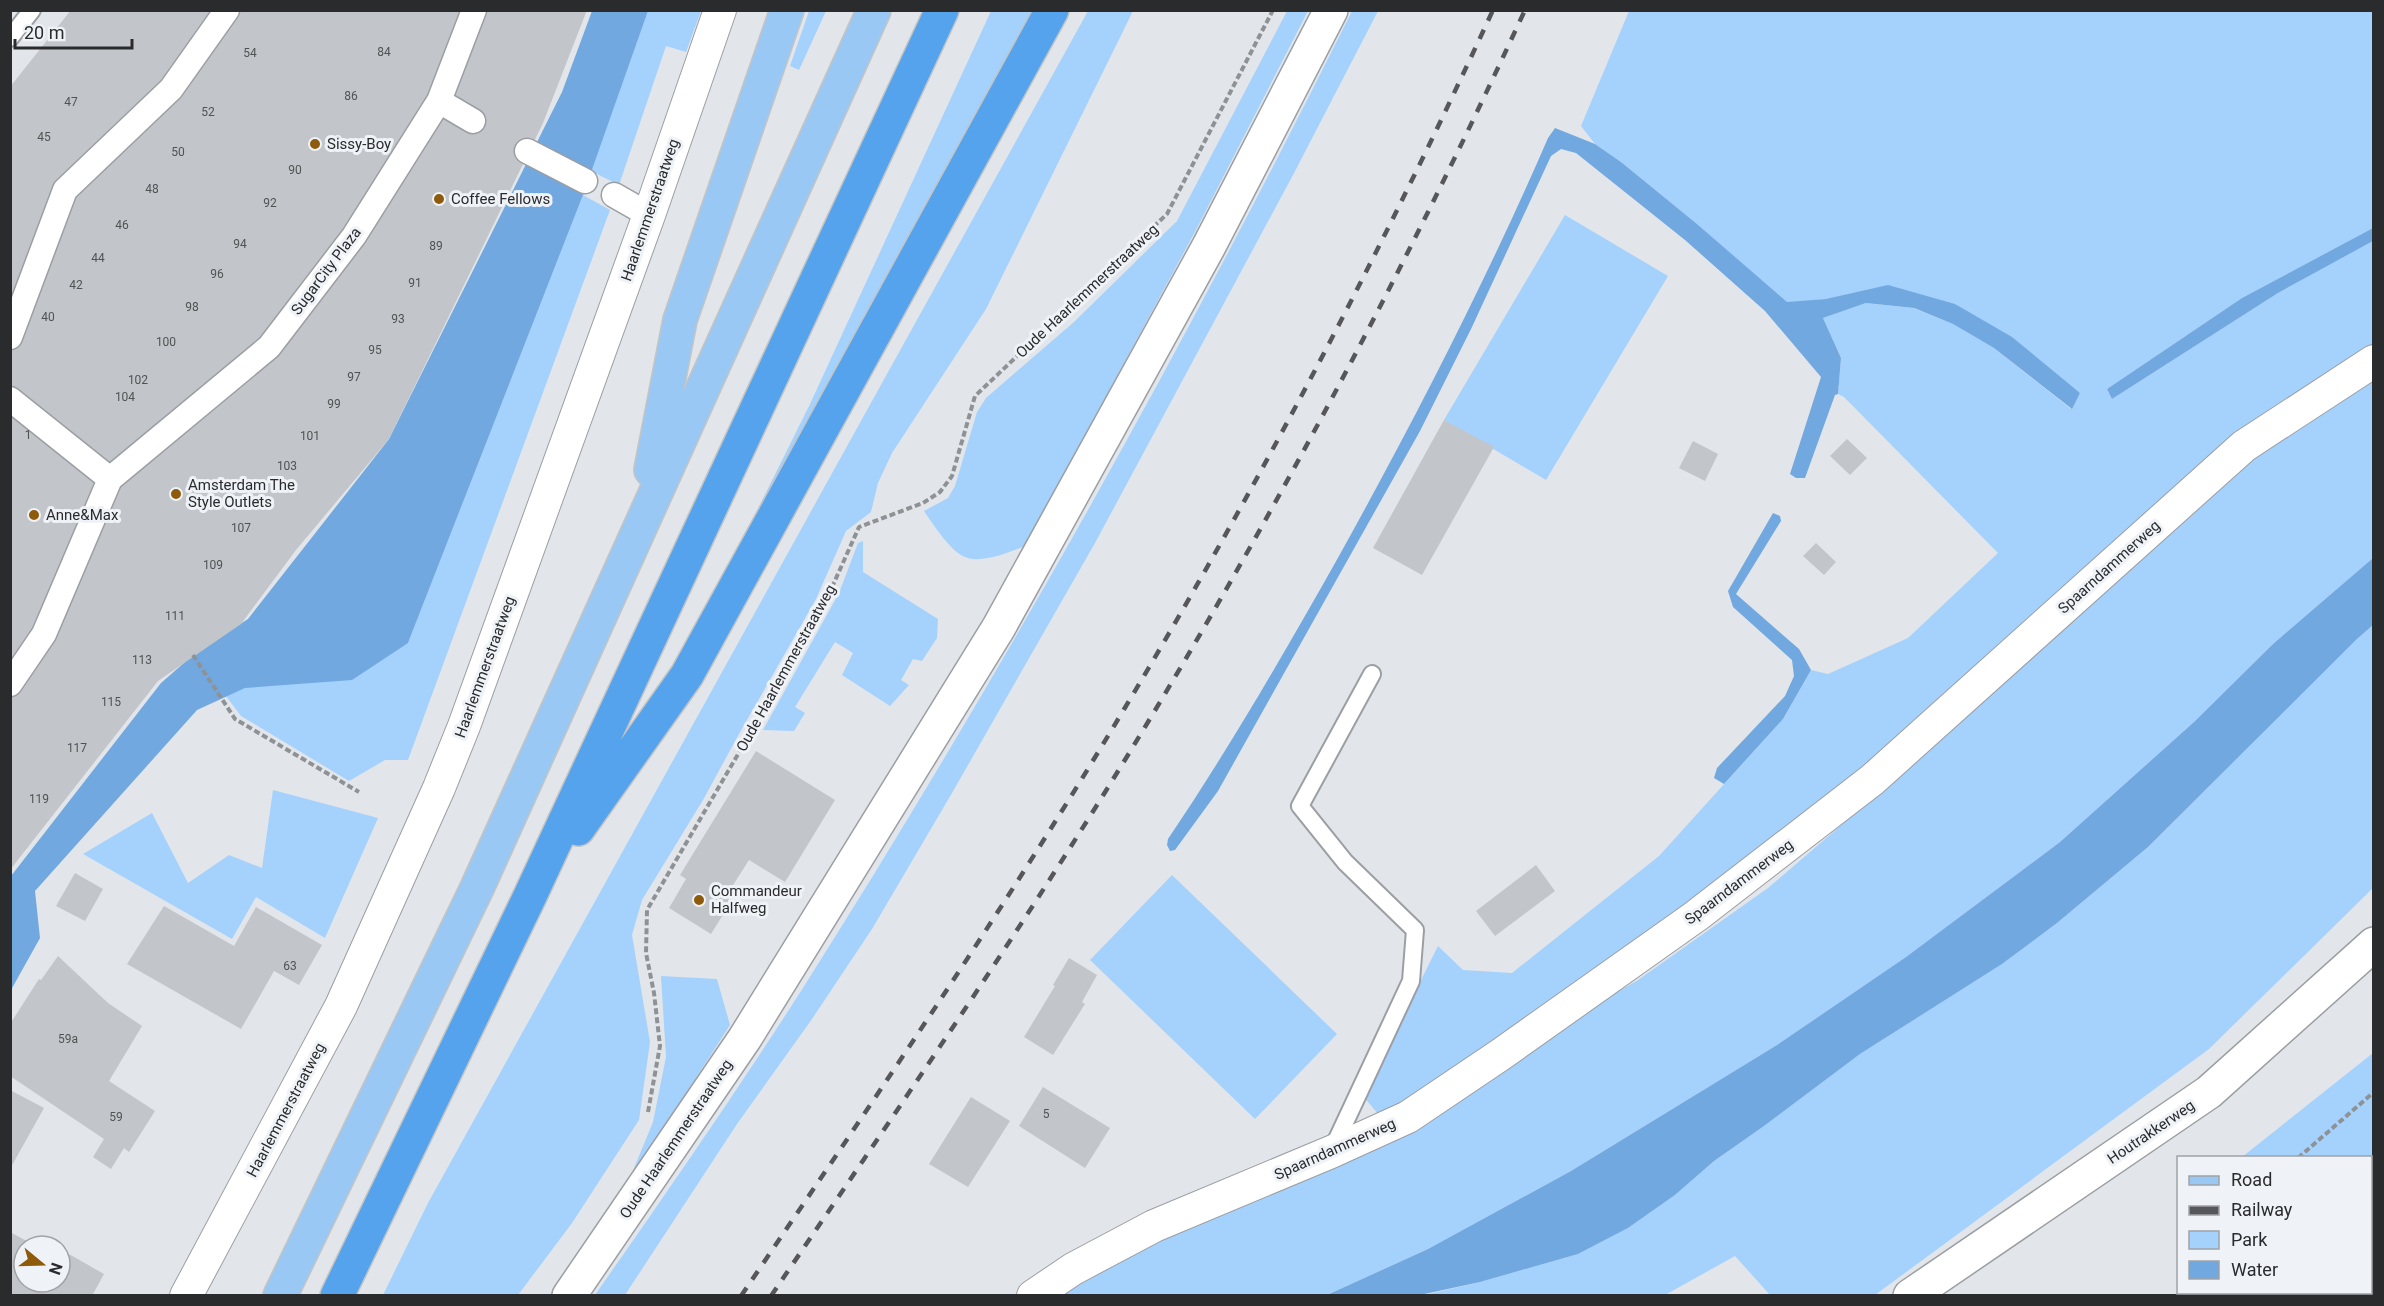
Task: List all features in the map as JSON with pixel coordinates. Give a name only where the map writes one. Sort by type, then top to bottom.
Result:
[{"type":"highway","points":[[337,1296],[530,896],[942,10]]},
{"type":"highway","points":[[530,896],[687,675],[1053,10]]},
{"type":"main road","points":[[641,522],[680,320],[787,10]]},
{"type":"main road","points":[[280,1296],[477,888],[874,10]]},
{"type":"street","points":[[10,337],[65,190],[171,89],[227,10]]},
{"type":"street","name":"SugarCity Plaza","points":[[10,684],[44,634],[110,479],[269,347],[354,236],[439,101],[474,10]]},
{"type":"street","name":"Haarlemmerstraatweg","points":[[186,1296],[341,1006],[440,788],[649,215],[720,10]]},
{"type":"street","name":"Oude Haarlemmerstraatweg","points":[[569,1296],[745,1038],[999,627],[1209,246],[1331,10]]},
{"type":"street","points":[[439,101],[473,122]]},
{"type":"street","points":[[527,151],[585,181]]},
{"type":"street","points":[[614,195],[649,215]]},
{"type":"street","name":"Spaarndammerweg","points":[[1033,1296],[1073,1269],[1154,1226],[1408,1117],[1500,1055],[1696,916],[1872,780],[2244,446],[2373,361]]},
{"type":"street","points":[[10,399],[110,479]]},
{"type":"street","name":"Houtrakkerweg","points":[[1910,1296],[2209,1092],[2373,944]]},
{"type":"lane","points":[[10,38],[32,10]]},
{"type":"lane","points":[[1331,1152],[1410,981],[1411,971],[1414,930],[1345,862],[1300,806],[1372,674]]},
{"type":"path","name":"Oude Haarlemmerstraatweg","points":[[646,1118],[660,1046],[646,953],[647,910],[820,614],[860,526],[923,503],[940,492],[952,476],[975,396],[1167,214],[1273,10]]},
{"type":"path","points":[[193,655],[235,719],[358,792]]},
{"type":"path","points":[[2300,1156],[2373,1092]]},
{"type":"green space","points":[[648,11],[701,11],[686,52],[666,46],[619,185],[591,171]]},
{"type":"green space","points":[[809,11],[826,11],[799,70],[790,66]]},
{"type":"green space","points":[[991,11],[1038,11],[713,599],[810,404]]},
{"type":"green space","points":[[1088,11],[1133,11],[986,309],[892,453],[878,483],[871,512],[846,531],[816,599],[703,800],[642,900],[632,935],[650,1042],[639,1120],[572,1223],[518,1295],[383,1295],[428,1203]]},
{"type":"green space","points":[[1287,11],[1308,11],[1196,230],[1025,546],[988,558],[965,557],[942,537],[924,511],[948,498],[955,486],[977,412],[986,398],[1074,322],[1177,221]]},
{"type":"green space","points":[[1352,11],[1378,11],[1293,175],[1095,543],[872,929],[812,1019],[737,1124],[625,1295],[595,1295],[700,1144],[801,991],[876,872],[1020,630],[1224,261]]},
{"type":"green space","points":[[1629,11],[2373,11],[2373,228],[2242,298],[2107,389],[2112,399],[2278,293],[2373,241],[2373,344],[2271,415],[1888,751],[1549,1009],[1396,1106],[1378,1114],[1363,1096],[1438,946],[1463,970],[1512,973],[1659,856],[1783,719],[1811,670],[1828,674],[1908,638],[1998,553],[1844,397],[1838,394],[1841,358],[1823,318],[1866,303],[1913,308],[1953,324],[1994,348],[2071,409],[2080,393],[1955,304],[1826,299],[1787,303],[1697,224],[1621,162],[1595,144],[1581,126]]},
{"type":"green space","points":[[583,195],[610,210],[408,760],[385,760],[349,781],[241,716],[226,696],[245,688],[408,643]]},
{"type":"green space","points":[[1565,215],[1668,276],[1546,480],[1444,420]]},
{"type":"green space","points":[[2373,373],[2373,558],[2273,644],[2194,722],[2060,842],[1906,957],[1777,1045],[1571,1171],[1428,1249],[1327,1295],[1053,1296],[1638,980],[1768,888],[1874,797],[2130,557],[2303,417]]},
{"type":"green space","points":[[863,541],[863,572],[938,619],[937,638],[922,661],[913,659],[901,680],[909,685],[890,706],[842,675],[853,653],[835,642],[795,707],[805,713],[794,731],[763,730],[839,593],[858,543]]},
{"type":"green space","points":[[2373,625],[2373,888],[2209,1049],[1875,1295],[1770,1295],[1735,1256],[1665,1295],[1420,1296],[1480,1282],[1578,1254],[1628,1228],[1675,1195],[1714,1161],[1860,1054],[2002,964],[2057,923],[2148,847]]},
{"type":"green space","points":[[273,790],[378,818],[325,938],[256,897],[232,939],[83,854],[152,813],[188,883],[229,855],[262,868]]},
{"type":"green space","points":[[1172,875],[1337,1034],[1255,1119],[1090,960]]},
{"type":"green space","points":[[661,976],[717,979],[730,1025],[627,1185],[653,1122],[666,1057]]},
{"type":"green space","points":[[2373,1053],[2373,1295],[2294,1294],[2372,1294],[2372,1156],[2243,1156]]},
{"type":"water","points":[[592,11],[648,11],[583,195],[408,643],[352,680],[245,688],[197,710],[35,891],[40,938],[11,990],[11,876],[161,683],[193,655],[248,619],[389,439],[562,92]]},
{"type":"water","points":[[1555,128],[1595,144],[1621,162],[1787,302],[1826,299],[1888,285],[1955,304],[2012,337],[2080,393],[2072,409],[1994,348],[1953,324],[1914,308],[1866,303],[1823,318],[1841,358],[1838,394],[1835,395],[1805,478],[1796,478],[1790,474],[1821,377],[1765,311],[1685,240],[1576,153],[1561,149],[1551,156],[1472,327],[1420,431],[1218,791],[1175,850],[1170,851],[1167,845],[1168,839],[1278,663],[1395,453],[1475,297],[1548,138]]},
{"type":"water","points":[[2373,228],[2373,241],[2278,293],[2112,399],[2107,389],[2242,298]]},
{"type":"water","points":[[1773,513],[1780,516],[1781,521],[1736,594],[1799,649],[1811,670],[1783,719],[1724,784],[1714,778],[1717,768],[1785,696],[1794,676],[1792,660],[1733,607],[1728,591]]},
{"type":"water","points":[[2373,558],[2373,625],[2148,847],[2057,923],[2002,964],[1860,1054],[1714,1161],[1675,1195],[1628,1228],[1578,1254],[1480,1282],[1420,1295],[1327,1295],[1428,1249],[1571,1171],[1777,1045],[1906,957],[2060,842],[2194,722],[2273,644]]},
{"type":"building","name":"Amsterdam The Style Outlets","points":[[71,10],[587,10],[543,123],[389,439],[296,550],[241,624],[158,681],[10,870],[10,87]]},
{"type":"building","points":[[1444,420],[1494,447],[1422,575],[1373,548]]},
{"type":"building","points":[[1847,439],[1867,458],[1850,475],[1830,456]]},
{"type":"building","points":[[1693,441],[1718,454],[1705,481],[1679,468]]},
{"type":"building","points":[[1816,543],[1836,562],[1824,575],[1803,556]]},
{"type":"building","points":[[756,751],[835,800],[785,882],[749,860],[728,893],[734,897],[711,934],[669,908],[686,879],[680,875]]},
{"type":"building","points":[[1536,865],[1555,891],[1495,936],[1476,911]]},
{"type":"building","points":[[75,873],[103,889],[85,921],[56,906]]},
{"type":"building","points":[[164,906],[234,946],[256,907],[322,945],[299,985],[274,971],[241,1029],[127,964]]},
{"type":"building","points":[[58,956],[108,1003],[142,1026],[109,1081],[155,1111],[129,1152],[124,1148],[111,1169],[93,1157],[104,1139],[10,1076],[10,1024],[39,979],[41,980]]},
{"type":"building","points":[[1069,958],[1097,975],[1082,1002],[1085,1004],[1053,1055],[1024,1037]]},
{"type":"building","points":[[1043,1087],[1110,1128],[1085,1168],[1019,1126]]},
{"type":"building","points":[[10,1090],[44,1108],[10,1169]]},
{"type":"building","points":[[971,1097],[1010,1121],[968,1187],[929,1164]]},
{"type":"building","points":[[10,1232],[14,1234],[12,1294],[72,1294],[72,1256],[104,1274],[92,1296],[10,1296]]},
{"type":"railway","points":[[741,1296],[889,1077],[1034,856],[1176,621],[1319,363],[1408,188],[1493,10]]},
{"type":"railway","points":[[771,1296],[1025,917],[1107,789],[1220,600],[1328,406],[1379,308],[1525,10]]},
{"type":"place","name":"Sissy-Boy","points":[[315,144]]},
{"type":"place","name":"Coffee Fellows","points":[[439,199]]},
{"type":"place","name":"Amsterdam The Style Outlets","points":[[176,494]]},
{"type":"place","name":"Anne&Max","points":[[34,515]]},
{"type":"place","name":"Commandeur Halfweg","points":[[699,900]]}]
